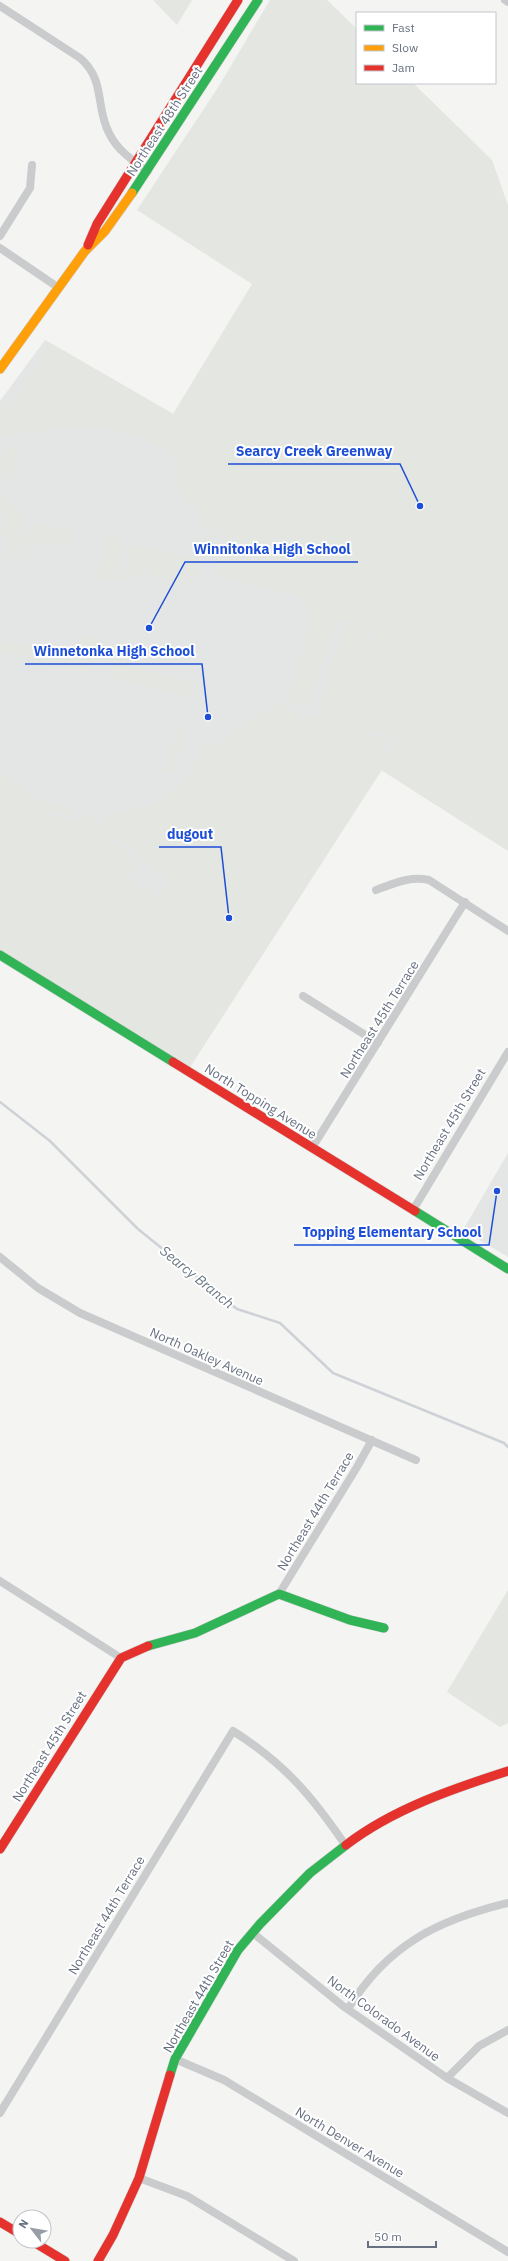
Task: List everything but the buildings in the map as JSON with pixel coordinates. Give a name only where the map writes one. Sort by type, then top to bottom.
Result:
[{"type":"street","name":"Northeast 48th Street","points":[[85,251],[97,224],[137,163],[238,0]]},
{"type":"street","name":"Northeast 48th Street","points":[[0,369],[85,251],[105,231],[148,171],[258,0]]},
{"type":"street","points":[[0,6],[88,66],[97,82],[101,111],[109,134],[124,153],[148,171]]},
{"type":"street","points":[[228,17],[242,25]]},
{"type":"street","points":[[0,236],[30,188],[32,165]]},
{"type":"street","points":[[0,248],[59,288]]},
{"type":"street","points":[[376,890],[407,879],[418,878],[439,885],[508,931]]},
{"type":"street","name":"Northeast 45th Terrace","points":[[312,1148],[465,902]]},
{"type":"street","name":"North Topping Avenue","points":[[0,955],[508,1269]]},
{"type":"street","points":[[303,996],[378,1043]]},
{"type":"street","name":"Northeast 45th Street","points":[[413,1210],[508,1052]]},
{"type":"street","name":"North Oakley Avenue","points":[[0,1257],[38,1288],[80,1313],[257,1392],[416,1460]]},
{"type":"street","name":"Northeast 44th Terrace","points":[[279,1594],[372,1440]]},
{"type":"street","points":[[1,1583],[121,1658],[136,1650],[195,1633],[279,1594],[335,1615],[384,1628]]},
{"type":"street","name":"Northeast 45th Street","points":[[0,1849],[61,1749],[121,1658]]},
{"type":"street","name":"Northeast 44th Terrace","points":[[0,2113],[233,1731],[268,1755],[299,1783],[324,1813],[346,1846]]},
{"type":"street","name":"Northeast 44th Street","points":[[98,2261],[139,2178],[175,2059],[238,1950],[290,1892],[310,1873],[346,1846],[383,1822],[442,1792],[508,1771]]},
{"type":"street","points":[[348,2009],[371,1976],[394,1953],[416,1937],[461,1917],[508,1903]]},
{"type":"street","name":"North Colorado Avenue","points":[[253,1933],[348,2009],[447,2078],[508,2113]]},
{"type":"street","points":[[447,2078],[479,2046],[508,2030]]},
{"type":"street","name":"North Denver Avenue","points":[[175,2059],[224,2080],[508,2252]]},
{"type":"street","points":[[139,2178],[187,2196],[294,2261]]},
{"type":"street","points":[[0,2222],[12,2229]]},
{"type":"street","points":[[45,2249],[65,2261]]},
{"type":"shaded area","points":[[153,0],[192,0],[177,25]]},
{"type":"shaded area","points":[[270,0],[327,0],[356,28],[356,84],[414,84],[492,160],[508,205],[508,851],[381,770],[190,1067],[0,951],[0,771],[41,801],[74,810],[73,813],[33,813],[71,820],[97,816],[102,833],[128,852],[127,859],[135,866],[128,879],[159,898],[170,880],[134,857],[217,773],[239,771],[273,780],[293,791],[319,815],[313,807],[288,785],[267,775],[229,769],[209,753],[221,767],[138,852],[130,849],[105,831],[103,814],[138,809],[149,805],[169,794],[178,786],[189,773],[196,760],[206,751],[198,744],[216,744],[247,722],[282,703],[304,720],[317,714],[387,740],[378,754],[391,754],[401,740],[322,715],[318,707],[345,625],[356,629],[379,644],[398,666],[409,690],[410,702],[402,738],[408,726],[412,701],[406,678],[393,656],[370,633],[339,619],[307,707],[286,699],[304,648],[308,619],[306,607],[301,599],[293,594],[226,577],[216,571],[214,559],[226,552],[229,546],[229,539],[179,493],[176,476],[177,459],[156,445],[136,435],[96,427],[75,427],[7,435],[0,433],[0,401],[8,410],[52,344],[173,414],[252,284],[137,210],[219,86]]},
{"type":"shaded area","points":[[45,340],[493,598],[190,1067],[0,948],[0,401]]},
{"type":"shaded area","points":[[18,444],[23,447],[24,451],[18,450],[12,477],[17,478],[11,483],[0,470],[0,456],[8,448]]},
{"type":"shaded area","points":[[0,492],[11,507],[25,519],[25,531],[8,527],[2,514]]},
{"type":"shaded area","points":[[205,519],[214,527],[214,534],[210,544],[204,547],[199,544],[198,539],[205,540],[207,526],[201,525]]},
{"type":"shaded area","points":[[36,522],[71,530],[66,548],[39,541],[28,550],[26,559],[24,558],[31,527]]},
{"type":"shaded area","points":[[0,525],[4,526],[6,530],[25,534],[20,558],[8,555],[12,539],[0,536]]},
{"type":"shaded area","points":[[106,537],[118,540],[124,548],[117,581],[97,576]]},
{"type":"shaded area","points":[[138,545],[150,547],[145,569],[135,576],[130,575],[129,579],[123,583],[129,549]]},
{"type":"shaded area","points":[[153,548],[203,559],[197,577],[189,587],[146,576]]},
{"type":"shaded area","points":[[83,635],[97,639],[88,673],[0,652],[0,640],[76,658]]},
{"type":"shaded area","points":[[118,643],[135,648],[134,652],[130,651],[126,654],[125,659],[130,662],[130,667],[193,681],[190,694],[185,696],[107,677]]},
{"type":"shaded area","points":[[173,727],[178,727],[182,732],[180,755],[176,766],[168,773],[163,770],[161,765],[167,766],[176,733],[170,732]]},
{"type":"shaded area","points":[[508,1153],[508,1257],[463,1230]]},
{"type":"shaded area","points":[[508,1590],[508,1723],[500,1727],[447,1692]]},
{"type":"waterway","name":"Searcy Branch","points":[[0,1102],[50,1141],[138,1229],[237,1309],[280,1323],[333,1373],[504,1443],[508,1447]]},
{"type":"traffic: fast","points":[[132,193],[258,0]]},
{"type":"traffic: fast","points":[[0,955],[173,1062]]},
{"type":"traffic: fast","points":[[415,1211],[508,1269]]},
{"type":"traffic: fast","points":[[148,1646],[195,1633],[279,1594],[350,1620],[384,1628]]},
{"type":"traffic: fast","points":[[170,2075],[175,2059],[238,1950],[260,1924],[310,1873],[346,1845]]},
{"type":"traffic: slow","points":[[0,369],[85,251],[105,231],[132,193]]},
{"type":"traffic: jam","points":[[88,245],[97,224],[238,0]]},
{"type":"traffic: jam","points":[[173,1062],[415,1211]]},
{"type":"traffic: jam","points":[[0,1849],[121,1658],[148,1646]]},
{"type":"traffic: jam","points":[[346,1845],[383,1821],[424,1801],[508,1771]]},
{"type":"traffic: jam","points":[[98,2261],[113,2235],[139,2178],[170,2075]]},
{"type":"traffic: jam","points":[[0,2222],[12,2229]]},
{"type":"traffic: jam","points":[[45,2249],[65,2261]]},
{"type":"place","name":"Searcy Creek Greenway","points":[[420,506]]},
{"type":"place","name":"Winnitonka High School","points":[[149,628]]},
{"type":"place","name":"Winnetonka High School","points":[[208,717]]},
{"type":"place","name":"dugout","points":[[229,918]]},
{"type":"place","name":"Topping Elementary School","points":[[497,1191]]}]
